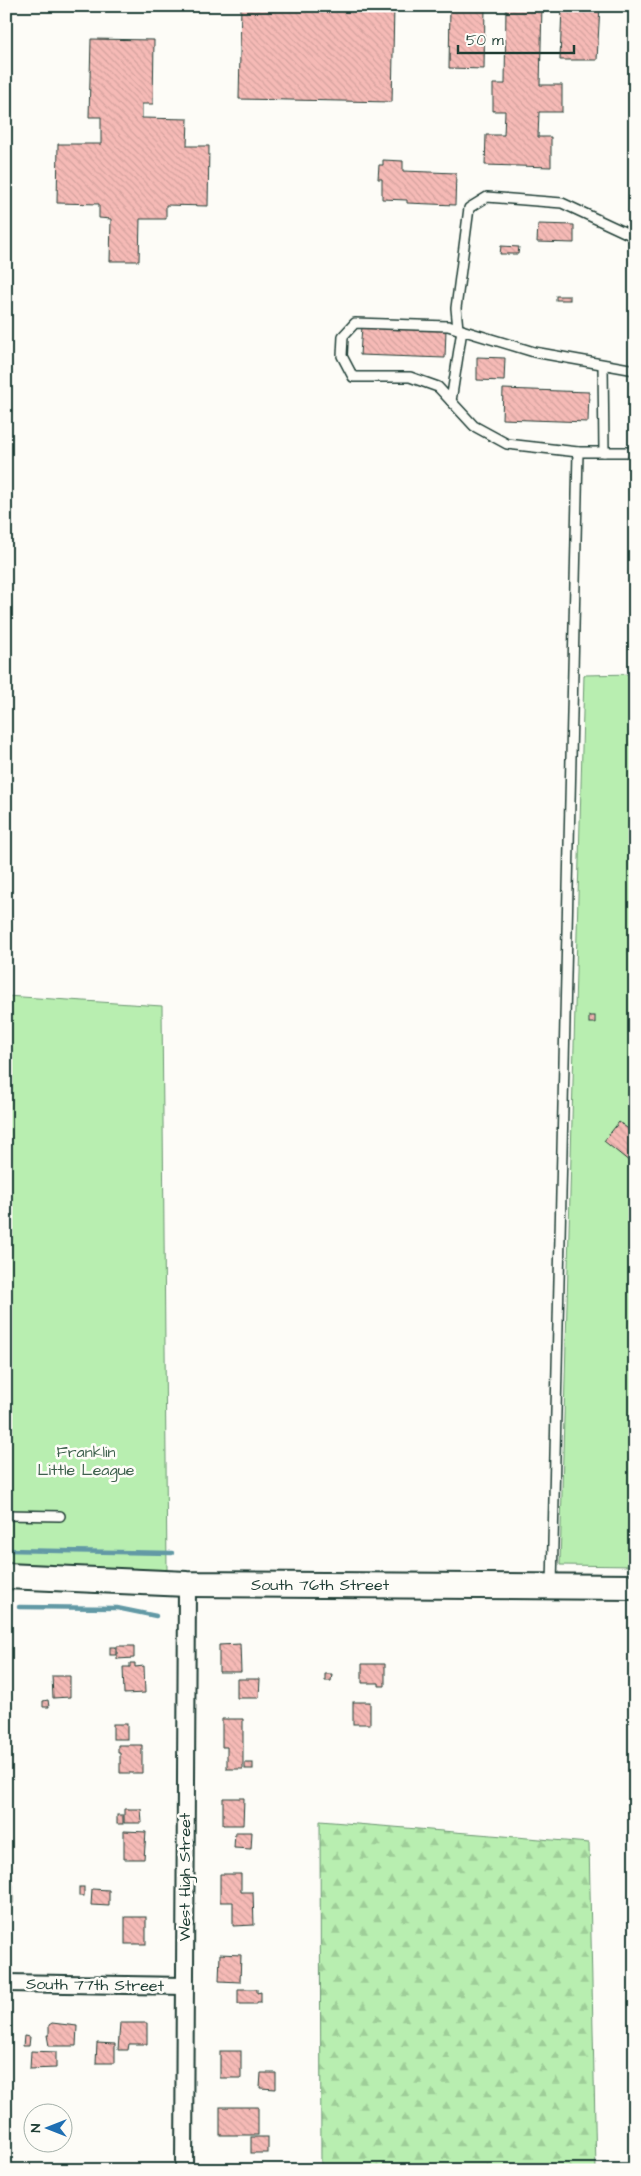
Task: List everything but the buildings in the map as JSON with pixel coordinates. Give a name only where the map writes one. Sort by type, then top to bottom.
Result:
[{"type":"main road","name":"South 76th Street","points":[[6,1576],[187,1584],[635,1587]]},
{"type":"street","name":"West High Street","points":[[184,2170],[187,1584]]},
{"type":"street","name":"South 77th Street","points":[[6,1983],[185,1986]]},
{"type":"lane","points":[[451,401],[460,329],[456,308],[469,208],[487,197],[562,203],[635,237]]},
{"type":"lane","points":[[635,370],[534,352],[448,326],[355,323],[343,336],[342,356],[353,376],[410,376],[438,386],[474,426],[507,444],[578,452],[635,452]]},
{"type":"lane","points":[[603,365],[604,452]]},
{"type":"lane","points":[[552,1586],[578,452]]},
{"type":"lane","points":[[6,1515],[60,1516]]},
{"type":"green space","points":[[635,674],[635,1566],[560,1565],[584,675]]},
{"type":"green space","name":"Franklin Little League","points":[[6,996],[162,1006],[167,1572],[6,1565]]},
{"type":"green space","points":[[320,1821],[589,1843],[596,2170],[321,2170]]},
{"type":"waterway","points":[[6,1550],[172,1553]]},
{"type":"waterway","points":[[19,1607],[117,1608],[156,1616]]}]
